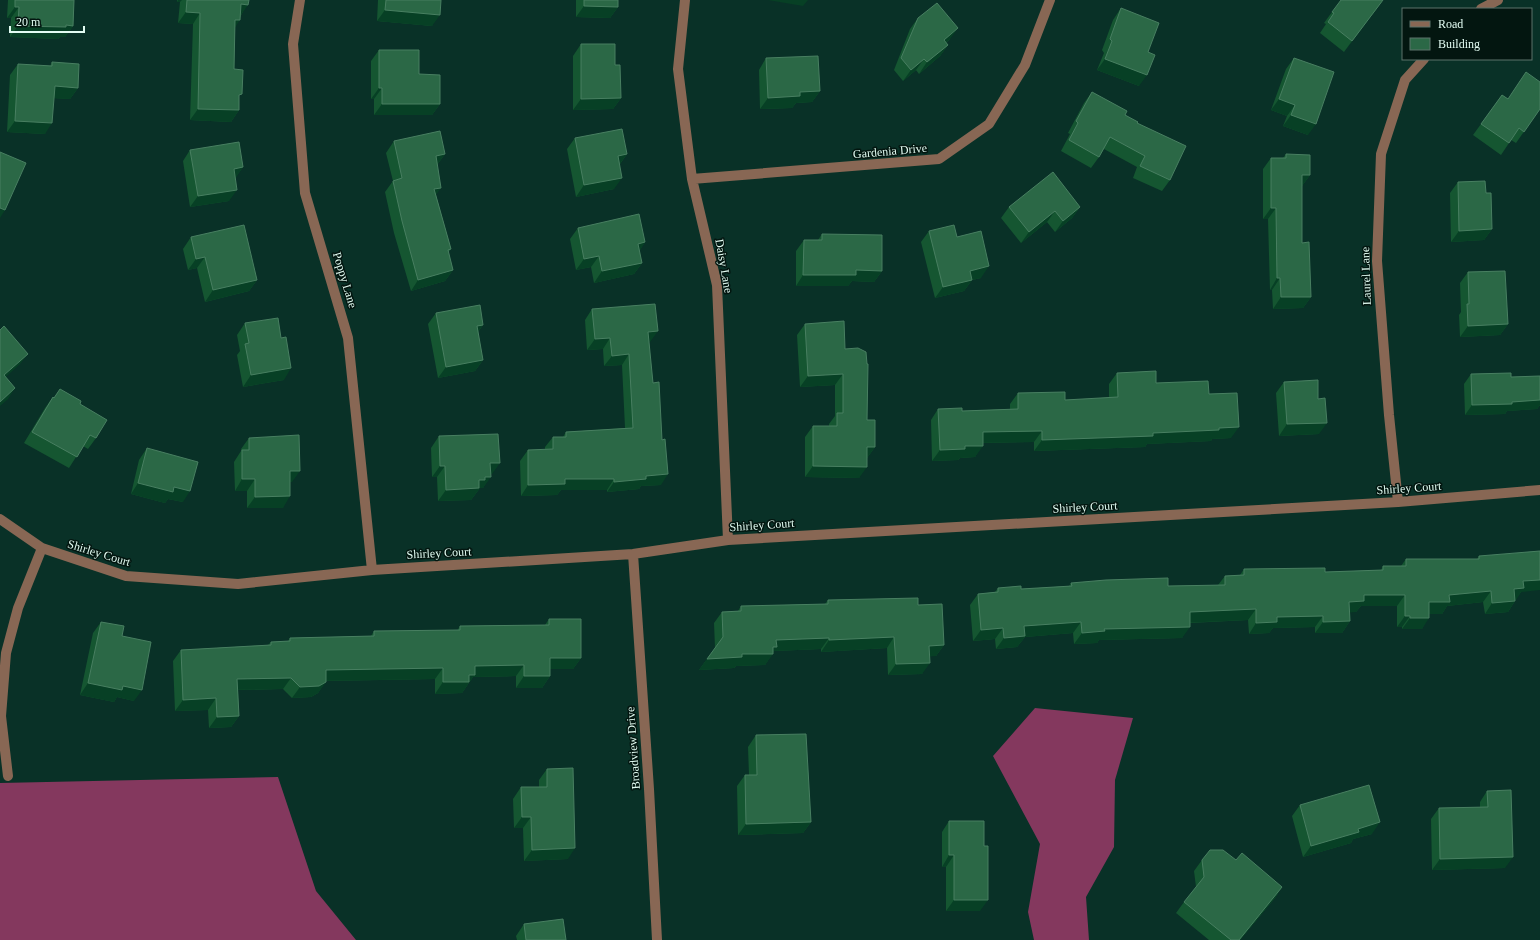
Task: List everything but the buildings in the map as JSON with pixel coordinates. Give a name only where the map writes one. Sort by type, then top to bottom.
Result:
[{"type":"street","name":"Poppy Lane","points":[[300,0],[293,44],[305,193],[348,338],[372,570]]},
{"type":"street","name":"Daisy Lane","points":[[686,0],[678,69],[692,179],[716,285],[728,540]]},
{"type":"street","name":"Gardenia Drive","points":[[692,179],[939,159],[989,124],[1025,65],[1050,0]]},
{"type":"street","points":[[1484,8],[1498,0]]},
{"type":"street","name":"Laurel Lane","points":[[1398,502],[1389,416],[1377,261],[1382,154],[1405,80],[1423,60]]},
{"type":"street","name":"Shirley Court","points":[[0,519],[42,548],[126,576],[238,584],[372,570],[633,554],[728,540],[1398,502],[1540,490]]},
{"type":"street","points":[[8,776],[1,716],[6,653],[18,608],[42,548]]},
{"type":"street","name":"Broadview Drive","points":[[633,554],[649,789],[657,940]]},
{"type":"shaded area","points":[[1035,708],[1133,718],[1115,780],[1114,847],[1086,897],[1089,940],[1034,940],[1028,912],[1040,844],[993,756]]},
{"type":"shaded area","points":[[278,777],[316,891],[356,940],[0,940],[0,783]]}]
